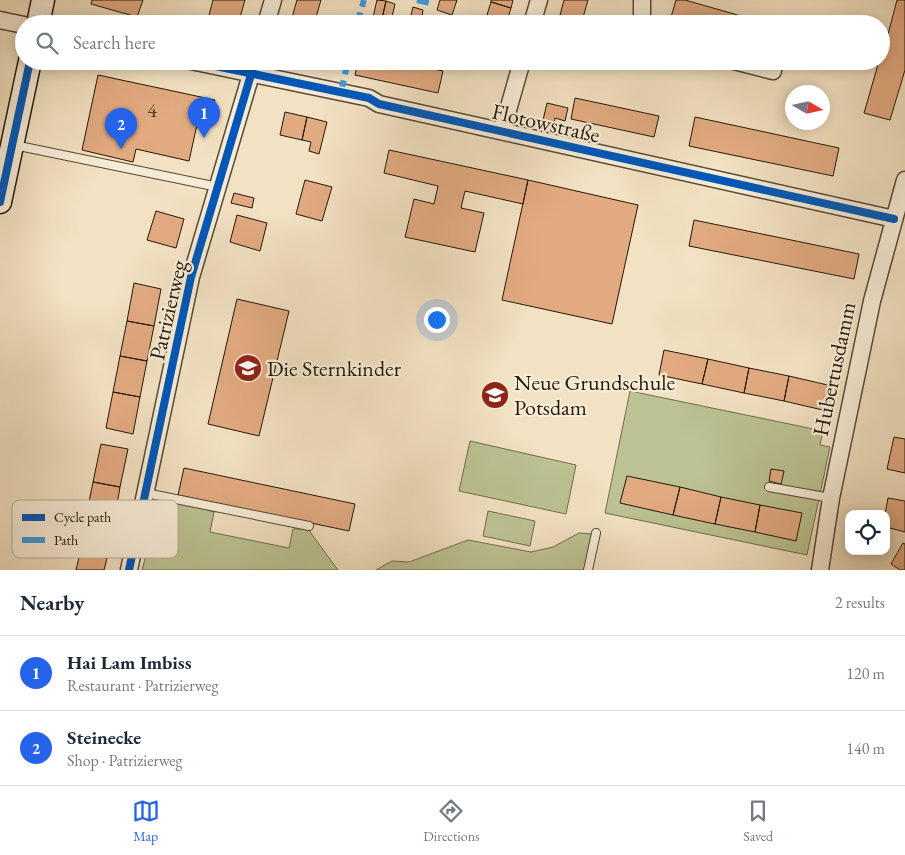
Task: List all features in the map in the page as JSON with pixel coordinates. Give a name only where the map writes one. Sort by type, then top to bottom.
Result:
[{"type":"street","points":[[40,15],[43,0]]},
{"type":"street","points":[[269,15],[273,0]]},
{"type":"street","points":[[535,15],[539,0]]},
{"type":"street","points":[[642,0],[642,15]]},
{"type":"street","points":[[0,20],[15,23]]},
{"type":"street","points":[[0,202],[28,70]]},
{"type":"street","name":"Patrizierweg","points":[[144,500],[192,277],[252,70]]},
{"type":"street","name":"Flotowstraße","points":[[261,70],[369,98],[379,104],[894,219]]},
{"type":"street","points":[[502,131],[519,70]]},
{"type":"street","points":[[766,70],[773,72]]},
{"type":"street","name":"Hubertusdamm","points":[[820,570],[831,498],[872,301],[905,180]]},
{"type":"lane","points":[[12,145],[218,187]]},
{"type":"lane","points":[[768,487],[831,498]]},
{"type":"lane","points":[[146,493],[309,526]]},
{"type":"lane","points":[[588,570],[596,533]]},
{"type":"green space","points":[[630,391],[823,431],[820,445],[830,447],[807,555],[605,513]]},
{"type":"green space","points":[[470,441],[576,465],[566,514],[459,491]]},
{"type":"green space","points":[[178,502],[214,512],[210,532],[289,548],[293,529],[308,529],[338,570],[142,570],[145,558],[178,558]]},
{"type":"green space","points":[[488,511],[535,521],[530,546],[483,536]]},
{"type":"green space","points":[[579,533],[592,534],[584,570],[376,570],[392,561],[409,562],[468,540],[531,552],[553,547]]},
{"type":"building","points":[[92,0],[143,0],[138,15],[130,15],[91,4]]},
{"type":"building","points":[[213,0],[245,0],[241,15],[209,15]]},
{"type":"building","points":[[297,0],[321,0],[317,15],[293,15]]},
{"type":"building","points":[[377,0],[386,1],[383,15],[373,15]]},
{"type":"building","points":[[440,0],[457,0],[452,15],[437,10]]},
{"type":"building","points":[[491,0],[513,0],[511,8],[491,2]]},
{"type":"building","points":[[564,0],[588,0],[584,15],[560,15]]},
{"type":"building","points":[[676,0],[685,0],[738,15],[672,15]]},
{"type":"building","points":[[897,0],[905,0],[905,70],[890,120],[864,113],[876,70],[890,70],[890,27]]},
{"type":"building","points":[[386,1],[395,4],[392,15],[383,15]]},
{"type":"building","points":[[491,2],[511,8],[509,15],[487,15]]},
{"type":"building","points":[[413,7],[423,10],[422,15],[411,15]]},
{"type":"building","points":[[356,70],[443,71],[438,93],[355,75]]},
{"type":"building","points":[[98,75],[215,100],[210,122],[198,120],[189,161],[136,149],[133,162],[82,150]]},
{"type":"building","points":[[575,98],[659,116],[654,137],[571,119]]},
{"type":"building","points":[[547,103],[568,108],[565,121],[555,118],[554,123],[543,120]]},
{"type":"building","points":[[285,112],[307,117],[302,140],[280,135]]},
{"type":"building","points":[[307,117],[327,122],[319,154],[309,151],[311,142],[302,140]]},
{"type":"building","points":[[695,117],[839,148],[833,176],[689,146]]},
{"type":"building","points":[[389,150],[528,180],[523,204],[465,191],[461,208],[484,213],[475,252],[405,237],[414,199],[434,204],[438,186],[384,173]]},
{"type":"building","points":[[305,180],[332,187],[322,221],[296,214]]},
{"type":"building","points":[[528,180],[638,205],[612,324],[502,300]]},
{"type":"building","points":[[234,193],[254,198],[252,208],[231,203]]},
{"type":"building","points":[[156,211],[184,219],[176,248],[147,240]]},
{"type":"building","points":[[237,215],[267,223],[260,251],[230,242]]},
{"type":"building","points":[[694,220],[859,254],[854,279],[689,246]]},
{"type":"building","points":[[134,283],[161,289],[154,326],[127,321]]},
{"type":"building","name":"Die Sternkinder","points":[[237,299],[289,311],[259,436],[208,424]]},
{"type":"building","points":[[127,321],[154,326],[147,361],[120,356]]},
{"type":"building","points":[[664,350],[708,359],[702,384],[659,375]]},
{"type":"building","points":[[120,356],[147,361],[140,397],[113,392]]},
{"type":"building","points":[[708,359],[749,368],[744,393],[702,384]]},
{"type":"building","points":[[749,368],[789,376],[784,401],[744,393]]},
{"type":"building","points":[[789,376],[832,386],[827,411],[784,401]]},
{"type":"building","points":[[113,392],[140,397],[133,434],[106,428]]},
{"type":"building","points":[[894,437],[905,439],[905,473],[887,469]]},
{"type":"building","points":[[101,444],[128,449],[120,487],[93,482]]},
{"type":"building","points":[[184,468],[355,504],[349,531],[178,495]]},
{"type":"building","points":[[771,469],[784,471],[781,484],[769,481]]},
{"type":"building","points":[[627,476],[680,487],[673,515],[620,503]]},
{"type":"building","points":[[93,482],[120,487],[118,500],[89,500]]},
{"type":"building","points":[[680,487],[721,497],[715,524],[673,515]]},
{"type":"building","points":[[721,497],[760,505],[755,532],[715,524]]},
{"type":"building","points":[[888,498],[905,501],[905,532],[890,528],[890,510],[886,510]]},
{"type":"building","points":[[760,505],[802,513],[796,541],[755,532]]},
{"type":"building","points":[[903,543],[905,544],[905,570],[900,570],[891,564]]},
{"type":"building","points":[[79,558],[107,558],[104,570],[76,570]]},
{"type":"marked path","points":[[360,15],[364,0]]},
{"type":"marked path","points":[[417,0],[434,4]]},
{"type":"marked path","points":[[341,92],[346,70]]},
{"type":"cycle path","points":[[0,202],[28,70]]},
{"type":"cycle path","points":[[234,70],[369,98],[379,104],[894,219]]},
{"type":"cycle path","points":[[144,500],[191,277],[252,70]]},
{"type":"cycle path","points":[[129,570],[132,558]]},
{"type":"place","name":"Hai Lam Imbiss","points":[[204,138]]},
{"type":"place","name":"Steinecke","points":[[121,149]]},
{"type":"place","name":"Die Sternkinder","points":[[248,368]]},
{"type":"place","name":"Neue Grundschule Potsdam","points":[[495,395]]}]
